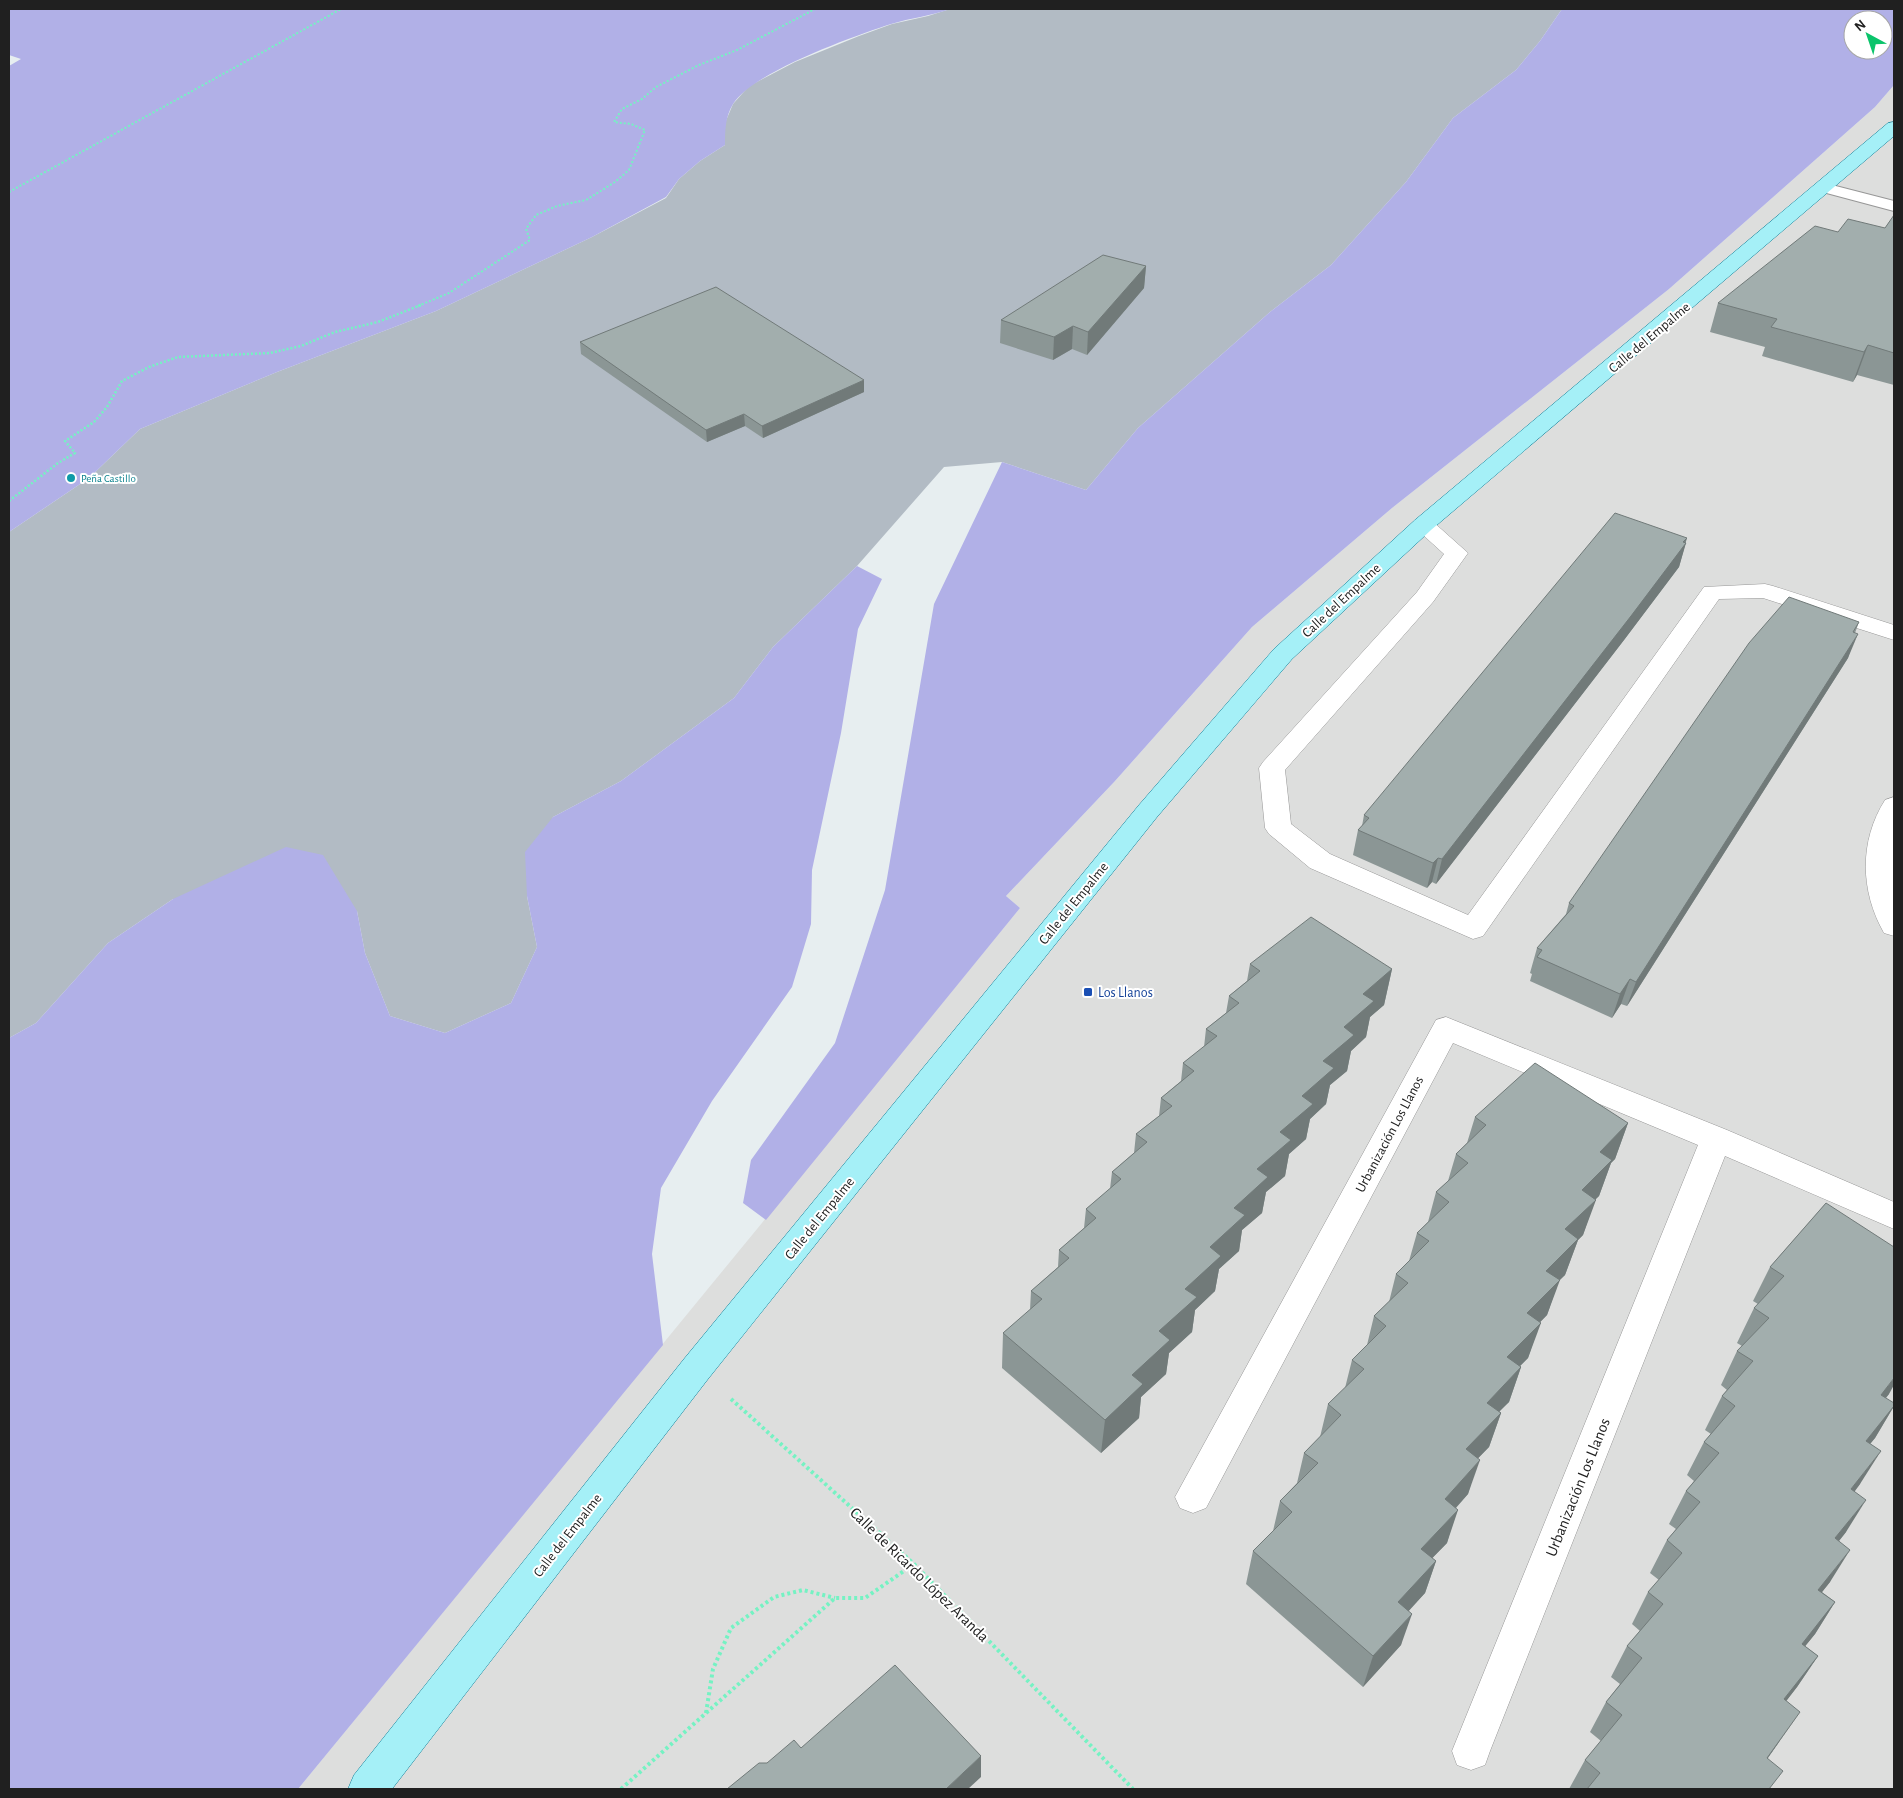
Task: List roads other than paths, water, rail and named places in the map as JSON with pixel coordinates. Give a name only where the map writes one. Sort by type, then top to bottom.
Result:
[{"type":"main road","name":"Calle del Empalme","points":[[368,1789],[696,1369],[1148,811],[1277,661],[1343,597],[1423,525],[1894,127]]},
{"type":"street","points":[[1423,525],[1457,553],[1425,597],[1272,768],[1278,828],[1320,861],[1473,929],[1712,592],[1764,592],[1894,633]]},
{"type":"street","points":[[1894,806],[1881,839],[1880,876],[1888,917],[1894,926]]},
{"type":"street","name":"Urbanización Los Llanos","points":[[1193,1497],[1446,1028],[1716,1138],[1894,1216]]},
{"type":"street","name":"Urbanización Los Llanos","points":[[1471,1752],[1716,1138]]},
{"type":"lane","points":[[1824,188],[1894,206]]},
{"type":"place","name":"Peña Castillo","points":[[71,478]]},
{"type":"place","name":"Los Llanos","points":[[1088,992]]}]
